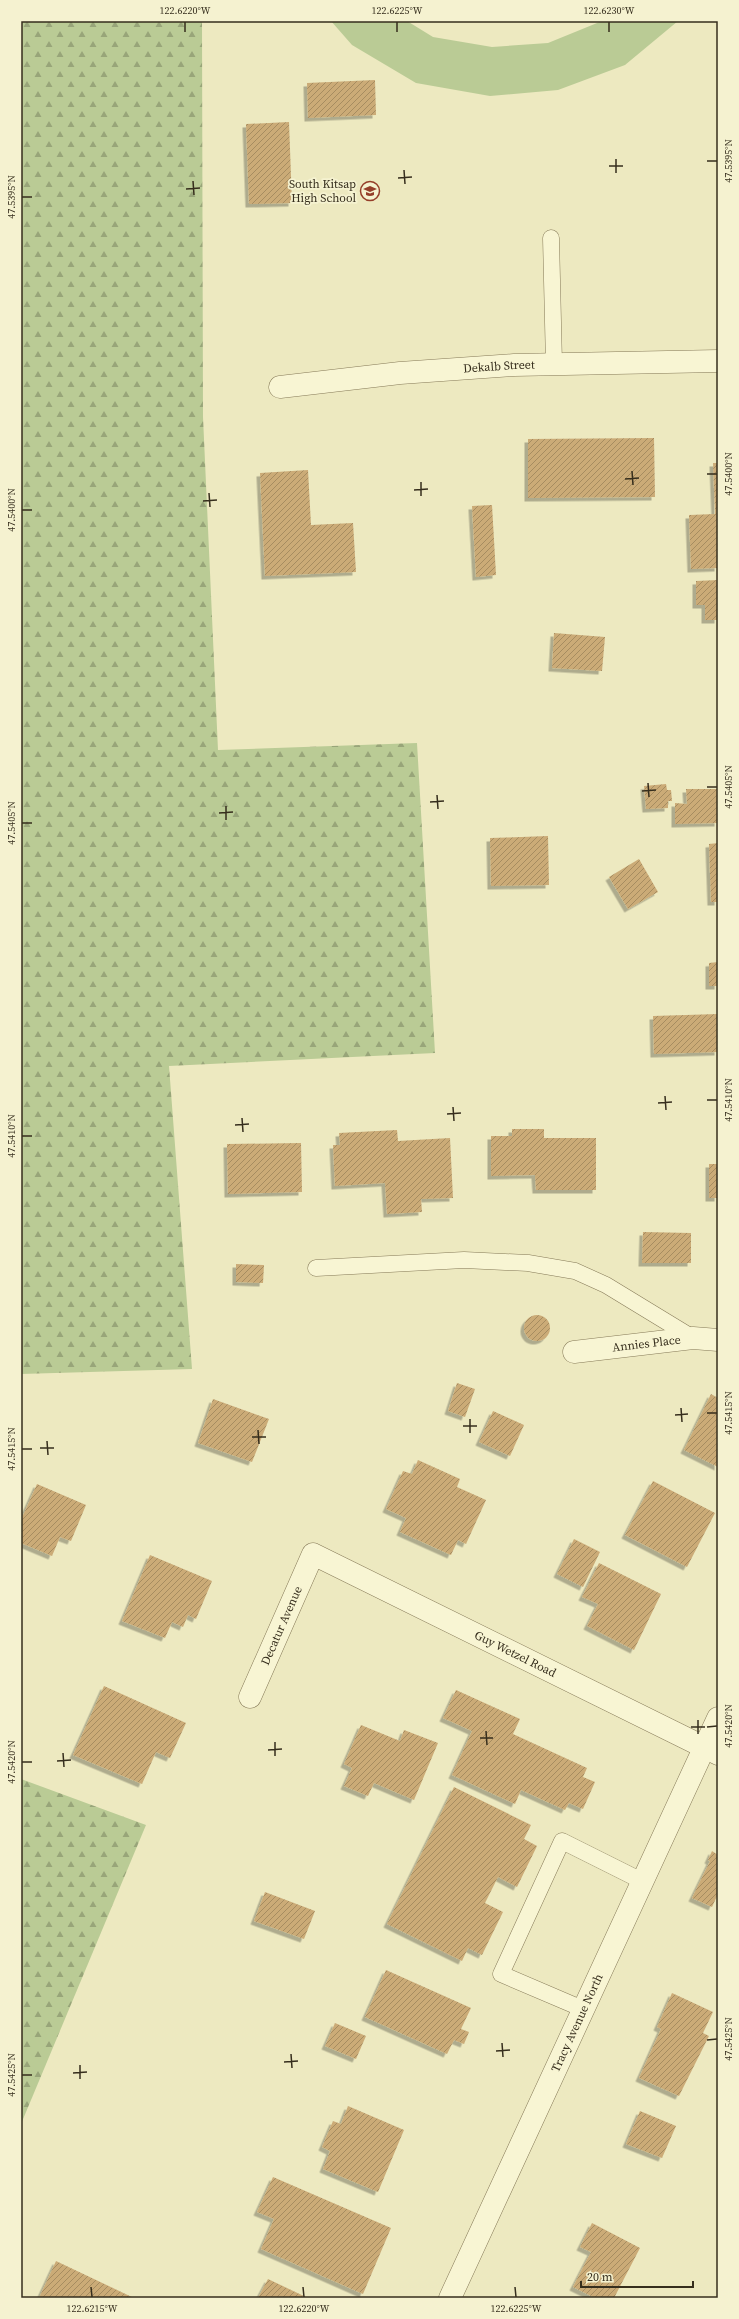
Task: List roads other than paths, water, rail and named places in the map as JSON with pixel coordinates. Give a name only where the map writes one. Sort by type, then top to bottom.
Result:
[{"type":"street","name":"Dekalb Street","points":[[280,386],[400,373],[554,364],[718,361]]},
{"type":"street","name":"Annies Place","points":[[574,1352],[693,1338],[718,1340]]},
{"type":"street","name":"Decatur Avenue","points":[[250,1697],[313,1554]]},
{"type":"street","name":"Guy Wetzel Road","points":[[313,1554],[711,1751]]},
{"type":"street","name":"Tracy Avenue North","points":[[450,2298],[642,1881],[711,1751],[718,1718]]},
{"type":"lane","points":[[551,238],[554,364]]},
{"type":"lane","points":[[316,1268],[464,1260],[528,1263],[575,1271],[606,1285],[693,1338]]},
{"type":"lane","points":[[583,2009],[501,1974],[562,1841],[642,1881]]},
{"type":"place","name":"South Kitsap High School","points":[[370,191]]}]
